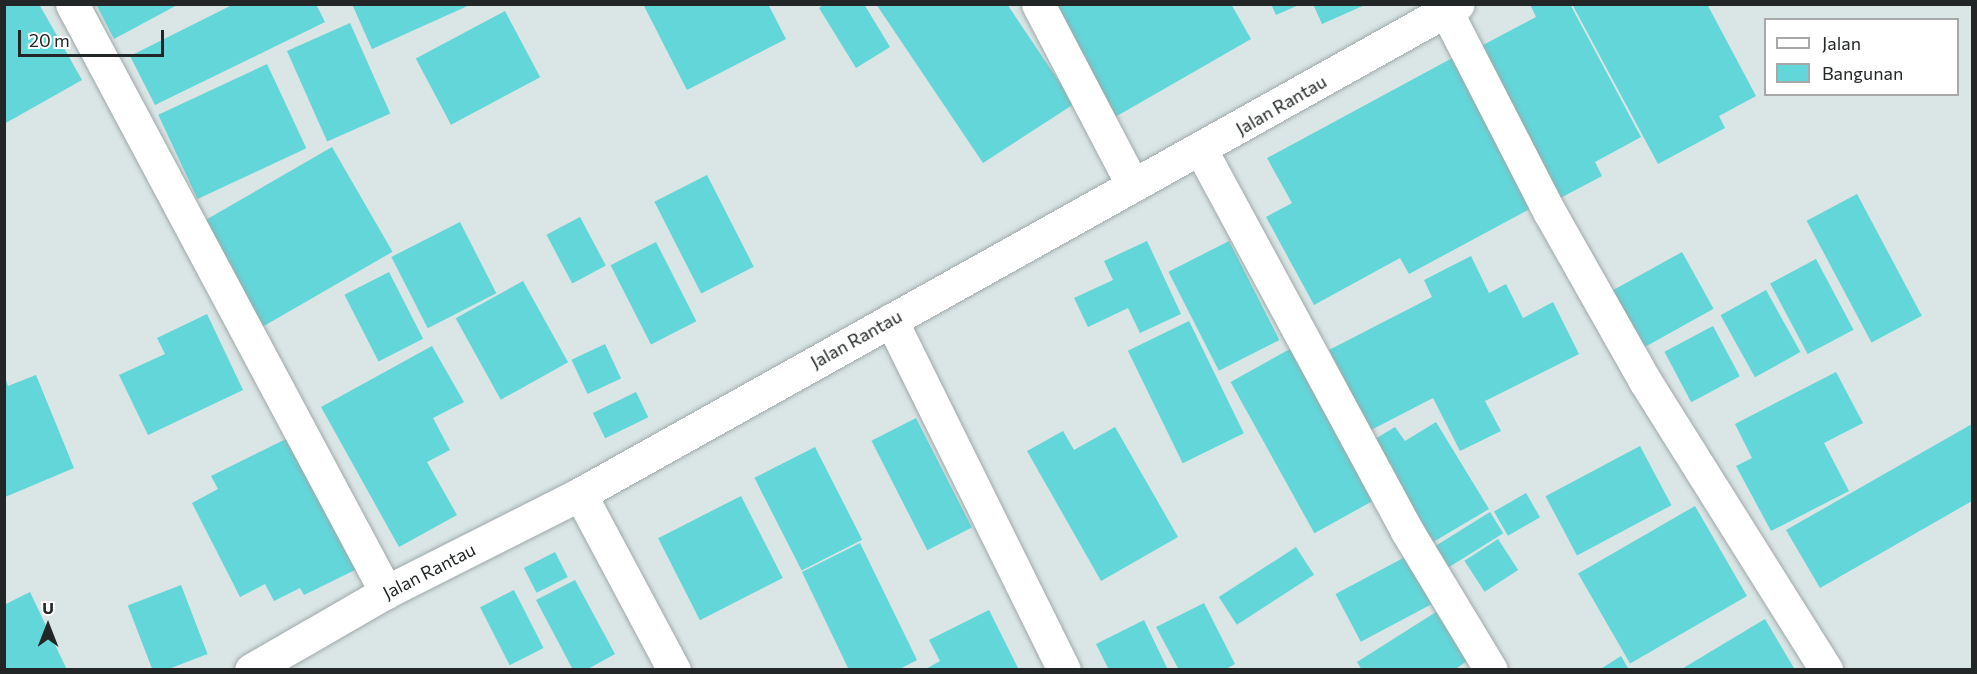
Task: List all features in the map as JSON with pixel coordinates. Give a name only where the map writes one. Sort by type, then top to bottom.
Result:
[{"type":"street","points":[[72,4],[386,592]]},
{"type":"street","points":[[1038,4],[1131,182]]},
{"type":"street","points":[[1452,8],[1550,213],[1646,381],[1826,669]]},
{"type":"street","name":"Jalan Rantau","points":[[251,669],[386,592],[580,494],[891,320],[1131,182],[1202,150],[1452,8]]},
{"type":"street","points":[[1202,150],[1407,531],[1491,669]]},
{"type":"street","points":[[891,320],[1064,669]]},
{"type":"street","points":[[580,494],[674,669]]},
{"type":"building","points":[[4,4],[39,4],[82,80],[4,124]]},
{"type":"building","points":[[96,4],[179,4],[114,39]]},
{"type":"building","points":[[234,4],[316,4],[325,22],[155,105],[130,56]]},
{"type":"building","points":[[352,4],[472,4],[372,49]]},
{"type":"building","points":[[643,4],[768,4],[786,39],[687,90]]},
{"type":"building","points":[[824,4],[864,4],[890,47],[856,68],[819,8]]},
{"type":"building","points":[[876,4],[1007,4],[1074,104],[983,163]]},
{"type":"building","points":[[1044,4],[1231,4],[1251,39],[1110,120]]},
{"type":"building","points":[[1271,4],[1301,4],[1276,15]]},
{"type":"building","points":[[1313,4],[1367,4],[1322,24]]},
{"type":"building","points":[[1530,4],[1570,4],[1641,137],[1595,162],[1602,176],[1549,204],[1468,53],[1536,17]]},
{"type":"building","points":[[1572,4],[1707,4],[1756,96],[1719,116],[1725,128],[1658,164]]},
{"type":"building","points":[[505,11],[540,77],[451,125],[416,58]]},
{"type":"building","points":[[350,23],[390,113],[327,142],[287,51]]},
{"type":"building","points":[[1456,56],[1537,205],[1409,274],[1400,258],[1314,305],[1266,217],[1292,203],[1267,158]]},
{"type":"building","points":[[267,64],[306,148],[198,199],[158,115]]},
{"type":"building","points":[[332,147],[392,252],[259,329],[199,224]]},
{"type":"building","points":[[707,175],[754,267],[701,294],[654,202]]},
{"type":"building","points":[[1857,194],[1922,316],[1871,343],[1807,221]]},
{"type":"building","points":[[580,217],[606,266],[572,283],[546,235]]},
{"type":"building","points":[[460,222],[496,293],[428,328],[391,257]]},
{"type":"building","points":[[1147,241],[1181,314],[1140,333],[1128,308],[1088,327],[1074,298],[1113,280],[1104,261]]},
{"type":"building","points":[[1229,241],[1279,340],[1219,371],[1168,272]]},
{"type":"building","points":[[656,242],[696,321],[651,344],[611,265]]},
{"type":"building","points":[[1682,252],[1714,309],[1644,347],[1613,290]]},
{"type":"building","points":[[1471,256],[1489,293],[1506,284],[1523,318],[1553,302],[1579,354],[1485,401],[1501,431],[1460,451],[1433,398],[1371,430],[1329,350],[1432,297],[1424,280]]},
{"type":"building","points":[[1816,259],[1854,330],[1808,354],[1770,283]]},
{"type":"building","points":[[389,272],[423,339],[378,362],[344,295]]},
{"type":"building","points":[[523,281],[568,362],[501,400],[456,318]]},
{"type":"building","points":[[1766,290],[1800,352],[1755,377],[1721,315]]},
{"type":"building","points":[[207,314],[243,390],[148,435],[119,375],[165,354],[157,338]]},
{"type":"building","points":[[1189,321],[1244,433],[1183,463],[1128,351]]},
{"type":"building","points":[[1713,326],[1740,376],[1691,402],[1664,352]]},
{"type":"building","points":[[605,344],[621,378],[588,394],[571,360]]},
{"type":"building","points":[[432,346],[464,402],[433,418],[450,450],[427,462],[457,515],[399,547],[321,407]]},
{"type":"building","points":[[1290,349],[1374,500],[1314,533],[1231,382]]},
{"type":"building","points":[[1836,372],[1863,423],[1824,443],[1849,491],[1771,531],[1736,466],[1752,458],[1735,424]]},
{"type":"building","points":[[36,375],[74,468],[5,497],[5,377],[8,386]]},
{"type":"building","points":[[636,392],[648,417],[605,438],[593,413]]},
{"type":"building","points":[[916,418],[972,528],[927,550],[871,441]]},
{"type":"building","points":[[1436,422],[1489,509],[1423,548],[1370,442],[1395,427],[1405,441]]},
{"type":"building","points":[[1972,424],[1972,501],[1820,588],[1786,530]]},
{"type":"building","points":[[1115,427],[1178,537],[1101,581],[1027,451],[1063,431],[1074,450]]},
{"type":"building","points":[[286,439],[361,567],[304,595],[300,588],[274,601],[265,584],[240,597],[192,503],[218,489],[211,476]]},
{"type":"building","points":[[1640,446],[1671,505],[1577,555],[1546,496]]},
{"type":"building","points":[[815,447],[862,540],[802,571],[754,478]]},
{"type":"building","points":[[1526,493],[1540,517],[1508,536],[1494,512]]},
{"type":"building","points":[[741,496],[783,578],[700,620],[658,538]]},
{"type":"building","points":[[1695,506],[1747,596],[1630,664],[1578,574]]},
{"type":"building","points":[[1490,512],[1503,533],[1445,570],[1431,549]]},
{"type":"building","points":[[1498,539],[1518,570],[1485,592],[1464,561]]},
{"type":"building","points":[[860,543],[917,660],[898,670],[849,670],[802,572]]},
{"type":"building","points":[[1296,547],[1314,575],[1237,625],[1219,597]]},
{"type":"building","points":[[555,552],[568,577],[537,593],[524,568]]},
{"type":"building","points":[[1407,556],[1432,604],[1361,642],[1335,594]]},
{"type":"building","points":[[575,580],[615,654],[586,670],[573,670],[536,600]]},
{"type":"building","points":[[181,585],[208,654],[166,670],[153,670],[128,605]]},
{"type":"building","points":[[514,590],[544,648],[510,665],[480,607]]},
{"type":"building","points":[[30,592],[67,670],[4,670],[4,605]]},
{"type":"building","points":[[1204,603],[1235,664],[1224,670],[1179,670],[1156,627]]},
{"type":"building","points":[[989,610],[1019,670],[924,670],[940,661],[929,640]]},
{"type":"building","points":[[1436,612],[1467,661],[1454,670],[1362,670],[1357,662]]},
{"type":"building","points":[[1765,619],[1795,670],[1680,670]]},
{"type":"building","points":[[1144,620],[1168,670],[1109,670],[1096,644]]},
{"type":"building","points":[[1621,656],[1629,670],[1599,670]]}]
